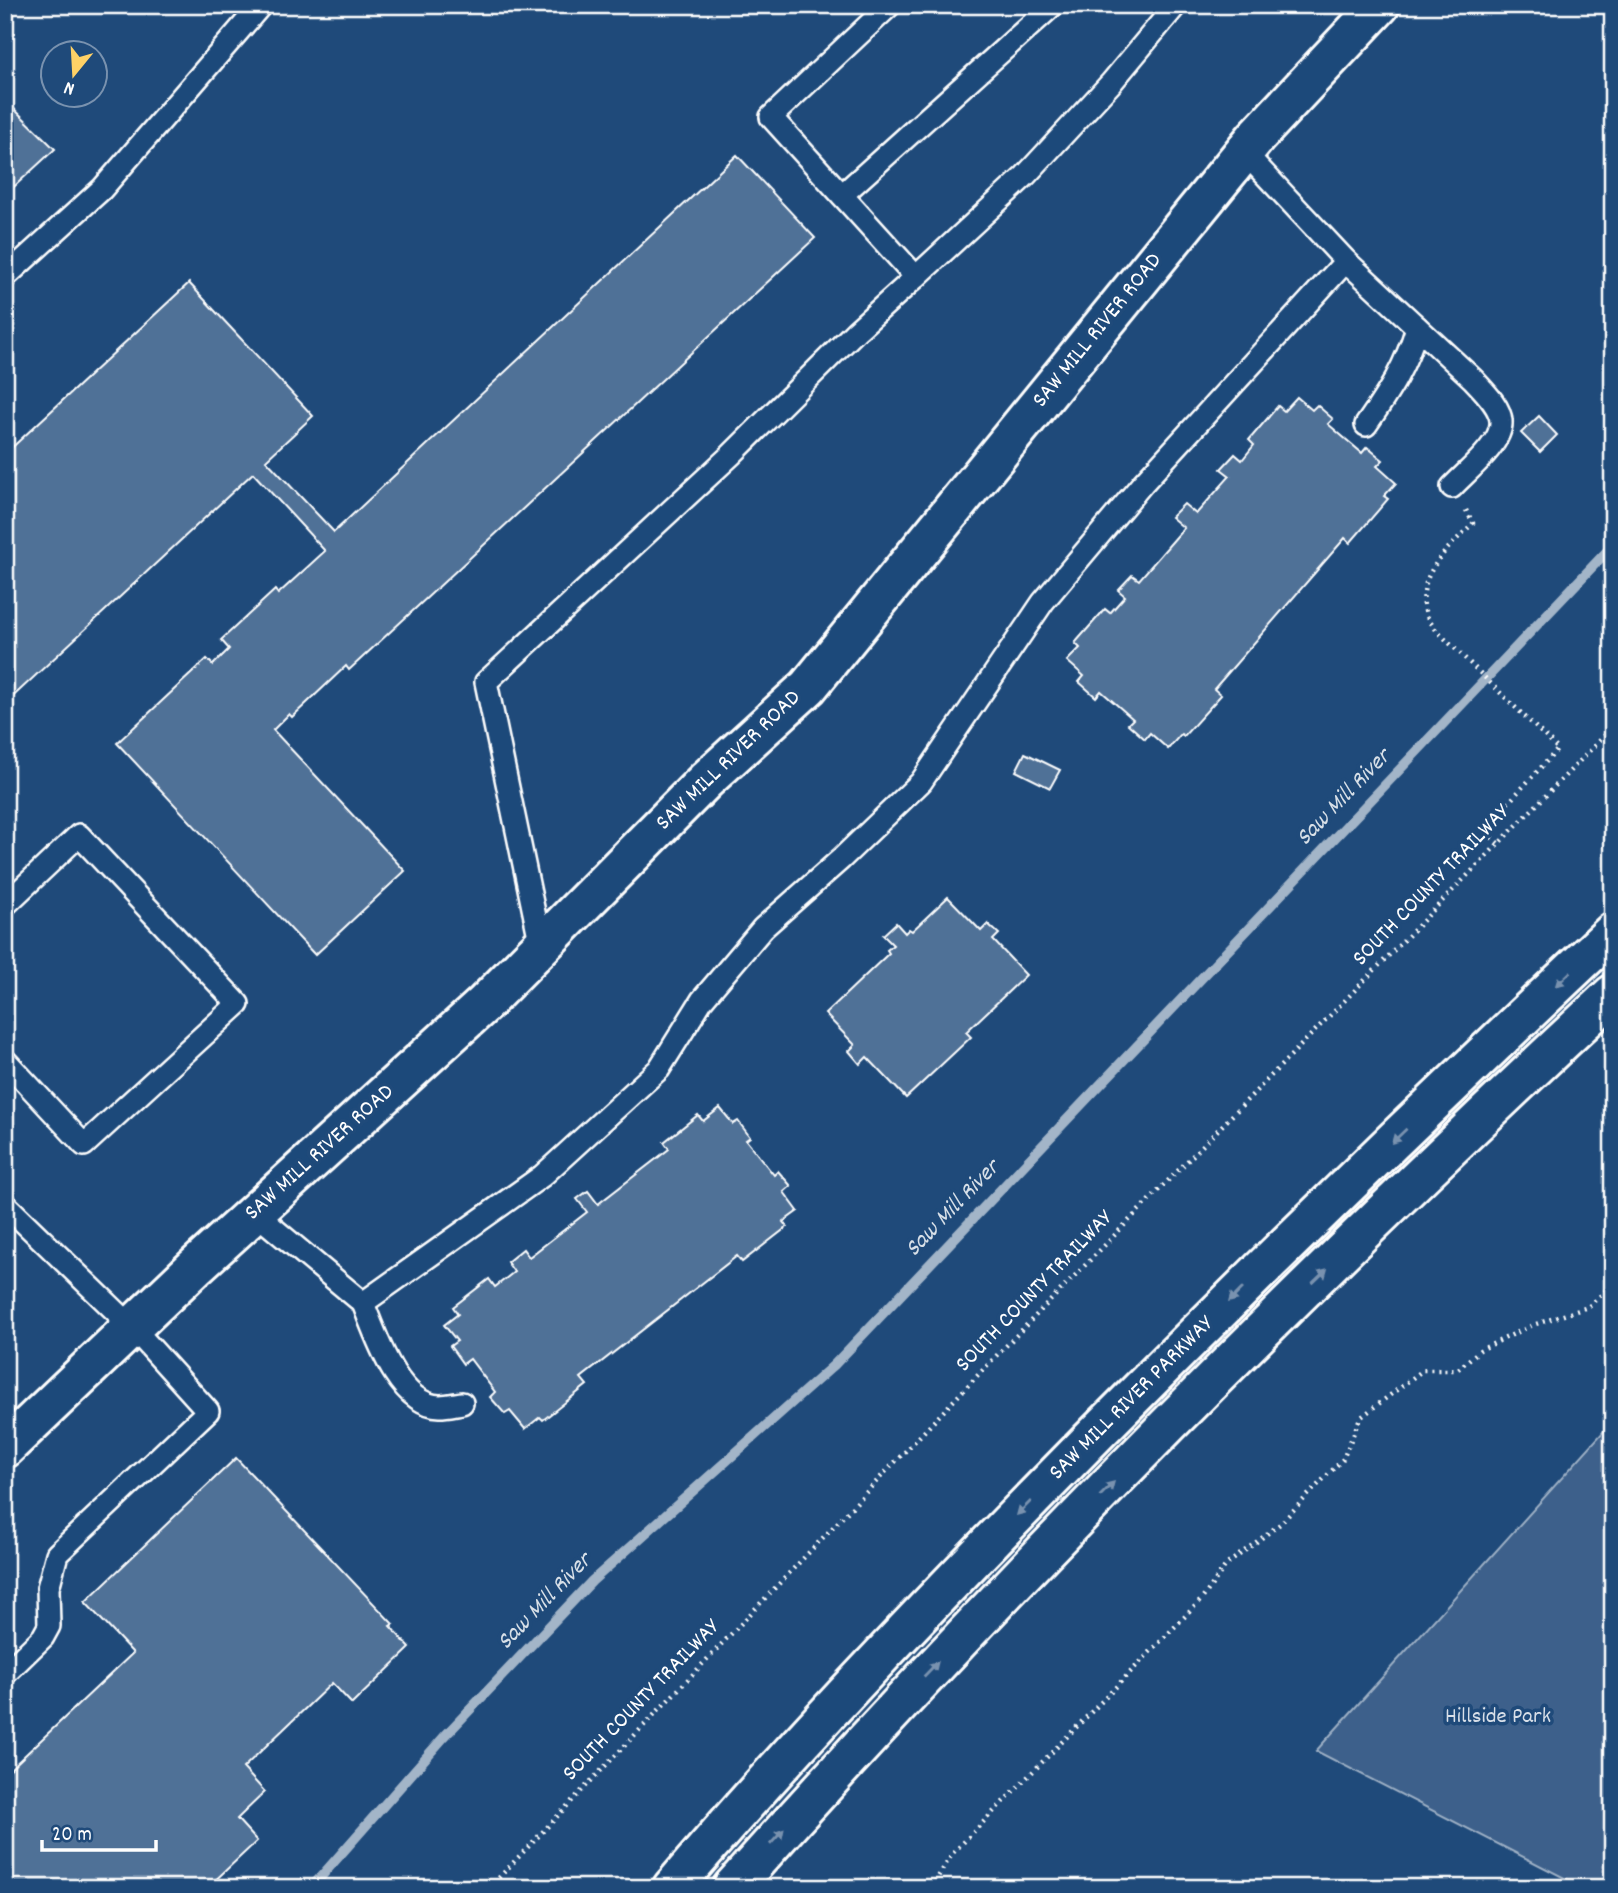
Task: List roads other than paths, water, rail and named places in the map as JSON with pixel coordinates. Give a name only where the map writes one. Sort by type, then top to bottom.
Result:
[{"type":"main road","name":"SAW MILL RIVER ROAD","points":[[5,1448],[255,1213],[484,1004],[706,780],[808,687],[1244,152],[1380,5]]},
{"type":"main road","name":"SAW MILL RIVER PARKWAY","points":[[672,1888],[871,1666],[1014,1518],[1267,1264],[1613,932]]},
{"type":"main road","name":"SAW MILL RIVER PARKWAY","points":[[732,1888],[911,1690],[1096,1500],[1398,1200],[1613,994]]},
{"type":"lane","points":[[5,277],[102,189],[261,5]]},
{"type":"lane","points":[[890,5],[771,117],[915,277]]},
{"type":"lane","points":[[842,195],[1054,5]]},
{"type":"lane","points":[[541,946],[486,681],[731,455],[856,331],[1025,176],[1111,83],[1176,5]]},
{"type":"lane","points":[[1244,152],[1346,261],[1473,379],[1490,399],[1501,419],[1499,435],[1485,454],[1452,487]]},
{"type":"lane","points":[[363,1303],[542,1176],[659,1069],[702,1000],[764,928],[921,782],[1043,602],[1143,483],[1346,261]]},
{"type":"lane","points":[[1366,425],[1394,385],[1410,352],[1417,327]]},
{"type":"lane","points":[[5,905],[79,835],[238,1004],[84,1145],[5,1060]]},
{"type":"lane","points":[[5,1204],[133,1328],[208,1411],[57,1553],[48,1588],[49,1626],[43,1637],[5,1674]]},
{"type":"lane","points":[[255,1213],[363,1303],[396,1375],[416,1399],[439,1406],[462,1403]]},
{"type":"waterway","name":"Saw Mill River","points":[[311,1888],[444,1737],[592,1581],[834,1365],[1613,545]]},
{"type":"park label","name":"Hillside Park","points":[[1498,1717]]}]
